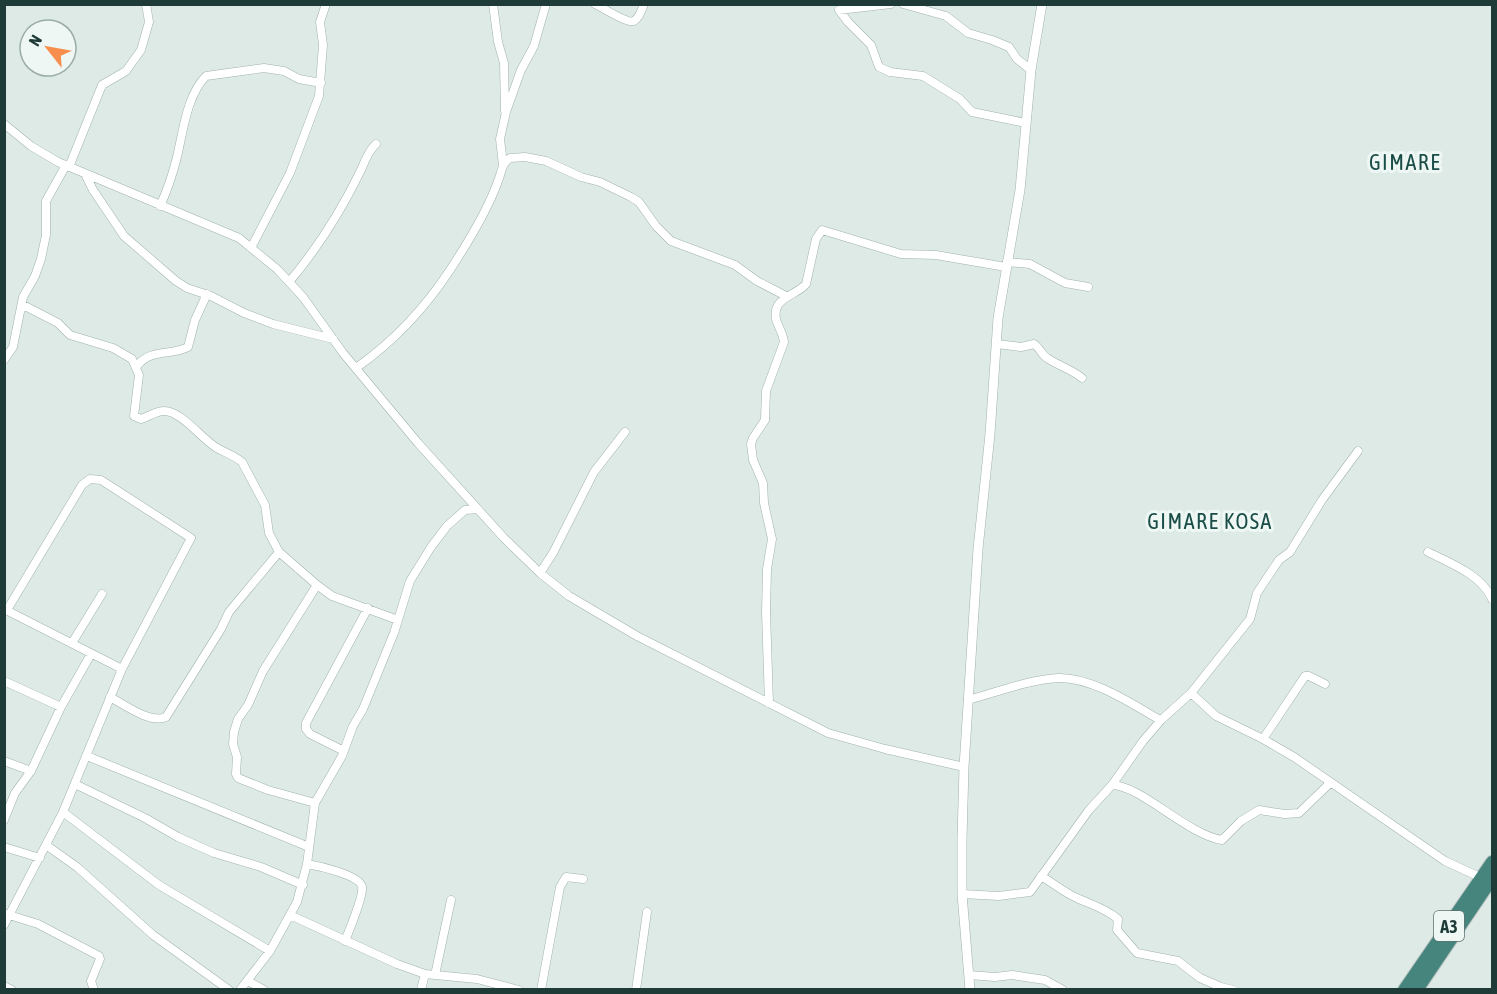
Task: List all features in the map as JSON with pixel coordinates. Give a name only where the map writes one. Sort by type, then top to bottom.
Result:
[{"type":"highway","name":"A3","points":[[1417,990],[1487,878],[1492,862]]},
{"type":"highway","name":"A3","points":[[1404,990],[1487,878]]},
{"type":"street","points":[[4,360],[13,347],[23,297],[37,269],[46,239],[46,201],[67,166],[102,85],[126,71],[141,50],[149,22],[146,4]]},
{"type":"street","points":[[251,248],[290,173],[319,96],[323,45],[320,22],[327,4]]},
{"type":"street","points":[[493,4],[498,42],[504,63],[504,109],[506,112]]},
{"type":"street","points":[[356,368],[394,339],[437,289],[481,218],[499,181],[503,165],[500,139],[506,112],[521,70],[534,46],[546,4]]},
{"type":"street","points":[[595,4],[628,22],[636,19],[644,4]]},
{"type":"street","points":[[891,4],[839,10],[871,45],[879,67],[890,72],[923,76],[960,99],[972,112],[1026,123]]},
{"type":"street","points":[[903,4],[946,16],[974,36],[1009,47],[1017,60],[1031,70]]},
{"type":"street","points":[[970,990],[962,894],[963,767],[978,549],[1006,264],[1020,190],[1031,70],[1042,4]]},
{"type":"street","points":[[160,206],[176,160],[190,106],[200,83],[206,76],[264,68],[284,71],[299,79],[321,83]]},
{"type":"street","points":[[4,124],[31,146],[67,166],[239,238],[277,269],[303,297],[333,339],[418,443],[504,538],[540,573],[570,596],[637,636],[828,733],[963,767]]},
{"type":"street","points":[[289,282],[322,239],[365,159],[376,144]]},
{"type":"street","points":[[503,165],[510,158],[525,157],[546,161],[581,177],[600,182],[639,202],[656,226],[671,241],[735,265],[786,296]]},
{"type":"street","points":[[85,174],[93,190],[127,239],[187,288],[207,294],[243,313],[273,324],[333,339]]},
{"type":"street","points":[[769,703],[765,612],[767,569],[772,539],[764,503],[763,483],[753,460],[752,444],[753,438],[765,420],[766,391],[784,342],[776,319],[776,311],[786,296],[801,290],[806,284],[816,238],[822,230],[901,254],[936,255],[1006,264],[1030,264],[1065,283],[1088,286]]},
{"type":"street","points":[[137,363],[158,353],[188,347],[197,314],[207,294]]},
{"type":"street","points":[[23,305],[58,323],[70,335],[113,348],[137,363]]},
{"type":"street","points":[[997,344],[1021,347],[1036,344],[1045,357],[1070,369],[1082,378]]},
{"type":"street","points":[[137,363],[139,381],[134,416],[141,419],[163,411],[170,412],[218,449],[241,461],[265,505],[268,533],[279,552],[317,585],[341,600],[398,620]]},
{"type":"street","points":[[540,573],[553,553],[594,472],[626,432]]},
{"type":"street","points":[[962,894],[999,896],[1028,894],[1143,741],[1160,720],[1191,693],[1250,619],[1257,593],[1279,560],[1290,552],[1322,500],[1358,451]]},
{"type":"street","points":[[4,925],[7,914],[40,858],[63,812],[122,669],[190,538],[101,480],[90,479],[82,485],[6,609],[122,669]]},
{"type":"street","points":[[240,990],[270,951],[303,885],[308,864],[315,803],[344,751],[398,620],[410,581],[440,535],[465,510],[469,498]]},
{"type":"street","points":[[465,510],[478,509]]},
{"type":"street","points":[[110,697],[151,718],[160,720],[166,717],[229,612],[279,552]]},
{"type":"street","points":[[1428,552],[1474,578],[1488,589],[1492,599]]},
{"type":"street","points":[[315,803],[268,790],[238,778],[236,774],[237,757],[233,744],[238,719],[248,705],[263,671],[317,585]]},
{"type":"street","points":[[72,643],[102,594]]},
{"type":"street","points":[[344,751],[309,734],[306,723],[368,608]]},
{"type":"street","points":[[4,820],[15,793],[31,771],[61,706],[91,654]]},
{"type":"street","points":[[1263,739],[1305,676],[1325,684]]},
{"type":"street","points":[[968,700],[1036,681],[1067,679],[1119,696],[1160,720]]},
{"type":"street","points":[[4,681],[61,706]]},
{"type":"street","points":[[1191,693],[1216,716],[1294,757],[1445,861],[1487,878]]},
{"type":"street","points":[[87,756],[309,847]]},
{"type":"street","points":[[4,761],[31,771]]},
{"type":"street","points":[[1112,785],[1123,787],[1179,822],[1222,840],[1241,821],[1259,810],[1285,814],[1299,813],[1330,783]]},
{"type":"street","points":[[75,784],[214,853],[261,867],[303,885]]},
{"type":"street","points":[[63,812],[159,885],[270,951]]},
{"type":"street","points":[[46,845],[77,867],[153,935],[229,990]]},
{"type":"street","points":[[4,847],[40,858]]},
{"type":"street","points":[[308,864],[347,875],[362,886],[345,940]]},
{"type":"street","points":[[1041,876],[1078,899],[1093,903],[1111,913],[1118,919],[1117,930],[1137,953],[1178,961],[1200,978],[1219,988],[1233,990]]},
{"type":"street","points":[[541,990],[562,881],[566,877],[583,879]]},
{"type":"street","points":[[435,975],[451,900]]},
{"type":"street","points":[[636,990],[647,912]]},
{"type":"street","points":[[7,914],[38,924],[64,940],[96,954],[100,959],[91,981],[94,990]]},
{"type":"street","points":[[290,915],[425,975],[477,979],[519,990]]},
{"type":"street","points":[[421,990],[425,975]]},
{"type":"street","points":[[969,975],[995,977],[1012,975],[1046,980],[1063,990]]},
{"type":"street","points":[[248,981],[264,990]]},
{"type":"street","points":[[4,986],[12,990]]},
{"type":"district","name":"GIMARE","points":[[1405,162]]},
{"type":"district","name":"GIMARE KOSA","points":[[1210,521]]}]
